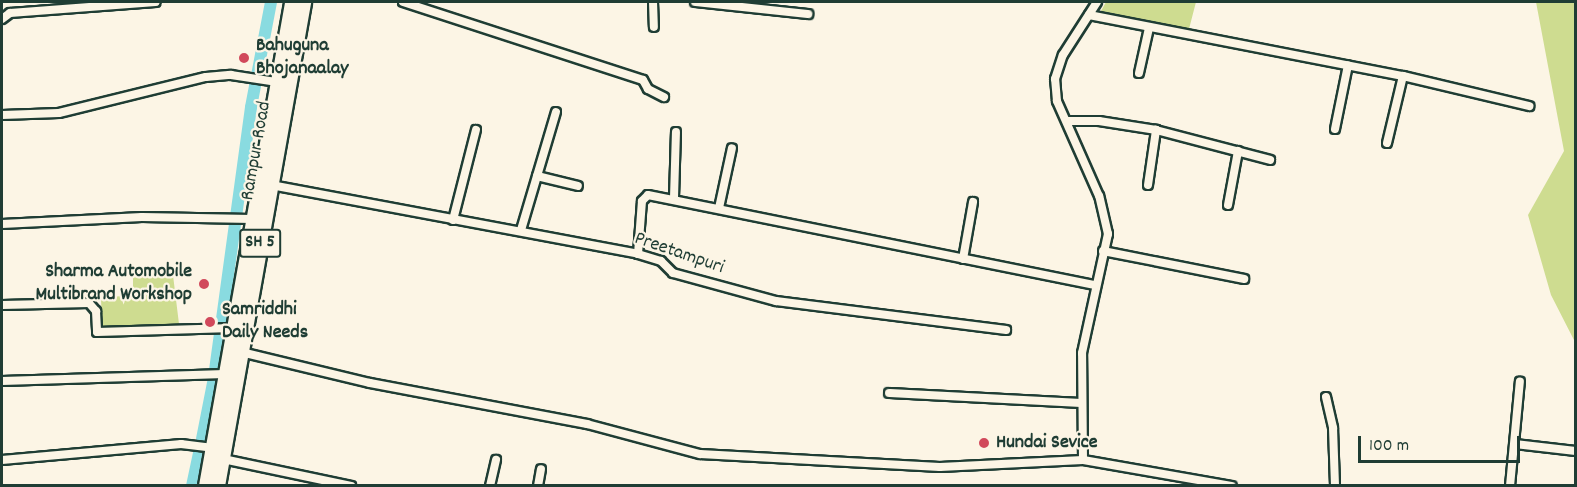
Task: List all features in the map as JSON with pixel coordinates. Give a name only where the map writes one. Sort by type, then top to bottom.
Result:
[{"type":"main road","points":[[206,486],[248,218],[277,82],[292,35],[292,2]]},
{"type":"main road","name":"Rampur Road","points":[[218,486],[271,185],[292,35],[304,2]]},
{"type":"street","points":[[2,28],[2,19],[10,13],[156,2]]},
{"type":"street","points":[[403,2],[643,80],[648,89],[664,97]]},
{"type":"street","points":[[654,2],[654,27]]},
{"type":"street","points":[[695,2],[808,14]]},
{"type":"street","points":[[1083,460],[1082,353],[1095,285],[1108,234],[1106,219],[1079,143],[1057,101],[1055,79],[1063,55],[1097,2]]},
{"type":"street","points":[[1089,15],[1403,76],[1528,106]]},
{"type":"street","points":[[1139,73],[1149,28]]},
{"type":"street","points":[[1335,129],[1348,65]]},
{"type":"street","points":[[1386,143],[1403,76]]},
{"type":"street","points":[[2,115],[59,112],[206,77],[277,82]]},
{"type":"street","points":[[521,230],[556,112]]},
{"type":"street","points":[[1067,121],[1099,121],[1156,130],[1270,160]]},
{"type":"street","points":[[453,220],[476,130]]},
{"type":"street","points":[[1149,184],[1156,130]]},
{"type":"street","points":[[674,198],[676,132]]},
{"type":"street","points":[[719,208],[732,148]]},
{"type":"street","points":[[1228,206],[1238,151]]},
{"type":"street","points":[[537,176],[578,186]]},
{"type":"street","name":"Preetampuri","points":[[271,185],[453,220],[521,230],[579,245],[638,254],[661,261],[673,273],[776,301],[1006,330]]},
{"type":"street","points":[[638,254],[644,197],[674,198],[1095,285]]},
{"type":"street","points":[[963,259],[974,202]]},
{"type":"street","points":[[2,224],[232,216],[248,218]]},
{"type":"street","points":[[1103,251],[1244,279]]},
{"type":"street","points":[[2,305],[89,303],[96,311],[97,332],[230,328]]},
{"type":"street","points":[[241,352],[370,382],[587,424],[700,454],[929,467],[1083,460],[1232,486]]},
{"type":"street","points":[[2,381],[225,374]]},
{"type":"street","points":[[1510,486],[1520,381]]},
{"type":"street","points":[[889,393],[1006,396],[1082,403]]},
{"type":"street","points":[[1326,398],[1333,428],[1335,486]]},
{"type":"street","points":[[2,460],[181,444],[213,448]]},
{"type":"street","points":[[1515,444],[1575,452]]},
{"type":"street","points":[[223,459],[351,486]]},
{"type":"street","points":[[490,486],[496,460]]},
{"type":"street","points":[[538,486],[542,469]]},
{"type":"green space","points":[[1106,2],[1196,2],[1189,29],[1101,11]]},
{"type":"green space","points":[[1536,2],[1575,2],[1575,342],[1551,295],[1528,215],[1564,151]]},
{"type":"green space","points":[[133,267],[172,267],[179,324],[102,329],[101,298],[133,295]]},
{"type":"waterway","points":[[215,370],[251,107],[271,2]]},
{"type":"waterway","points":[[202,439],[214,378]]},
{"type":"waterway","points":[[192,486],[199,452]]},
{"type":"place","name":"Bahuguna Bhojanaalay","points":[[244,58]]},
{"type":"place","name":"Sharma Automobile Multibrand Workshop","points":[[204,284]]},
{"type":"place","name":"Samriddhi Daily Needs","points":[[210,322]]},
{"type":"place","name":"Hundai Sevice","points":[[984,443]]}]
